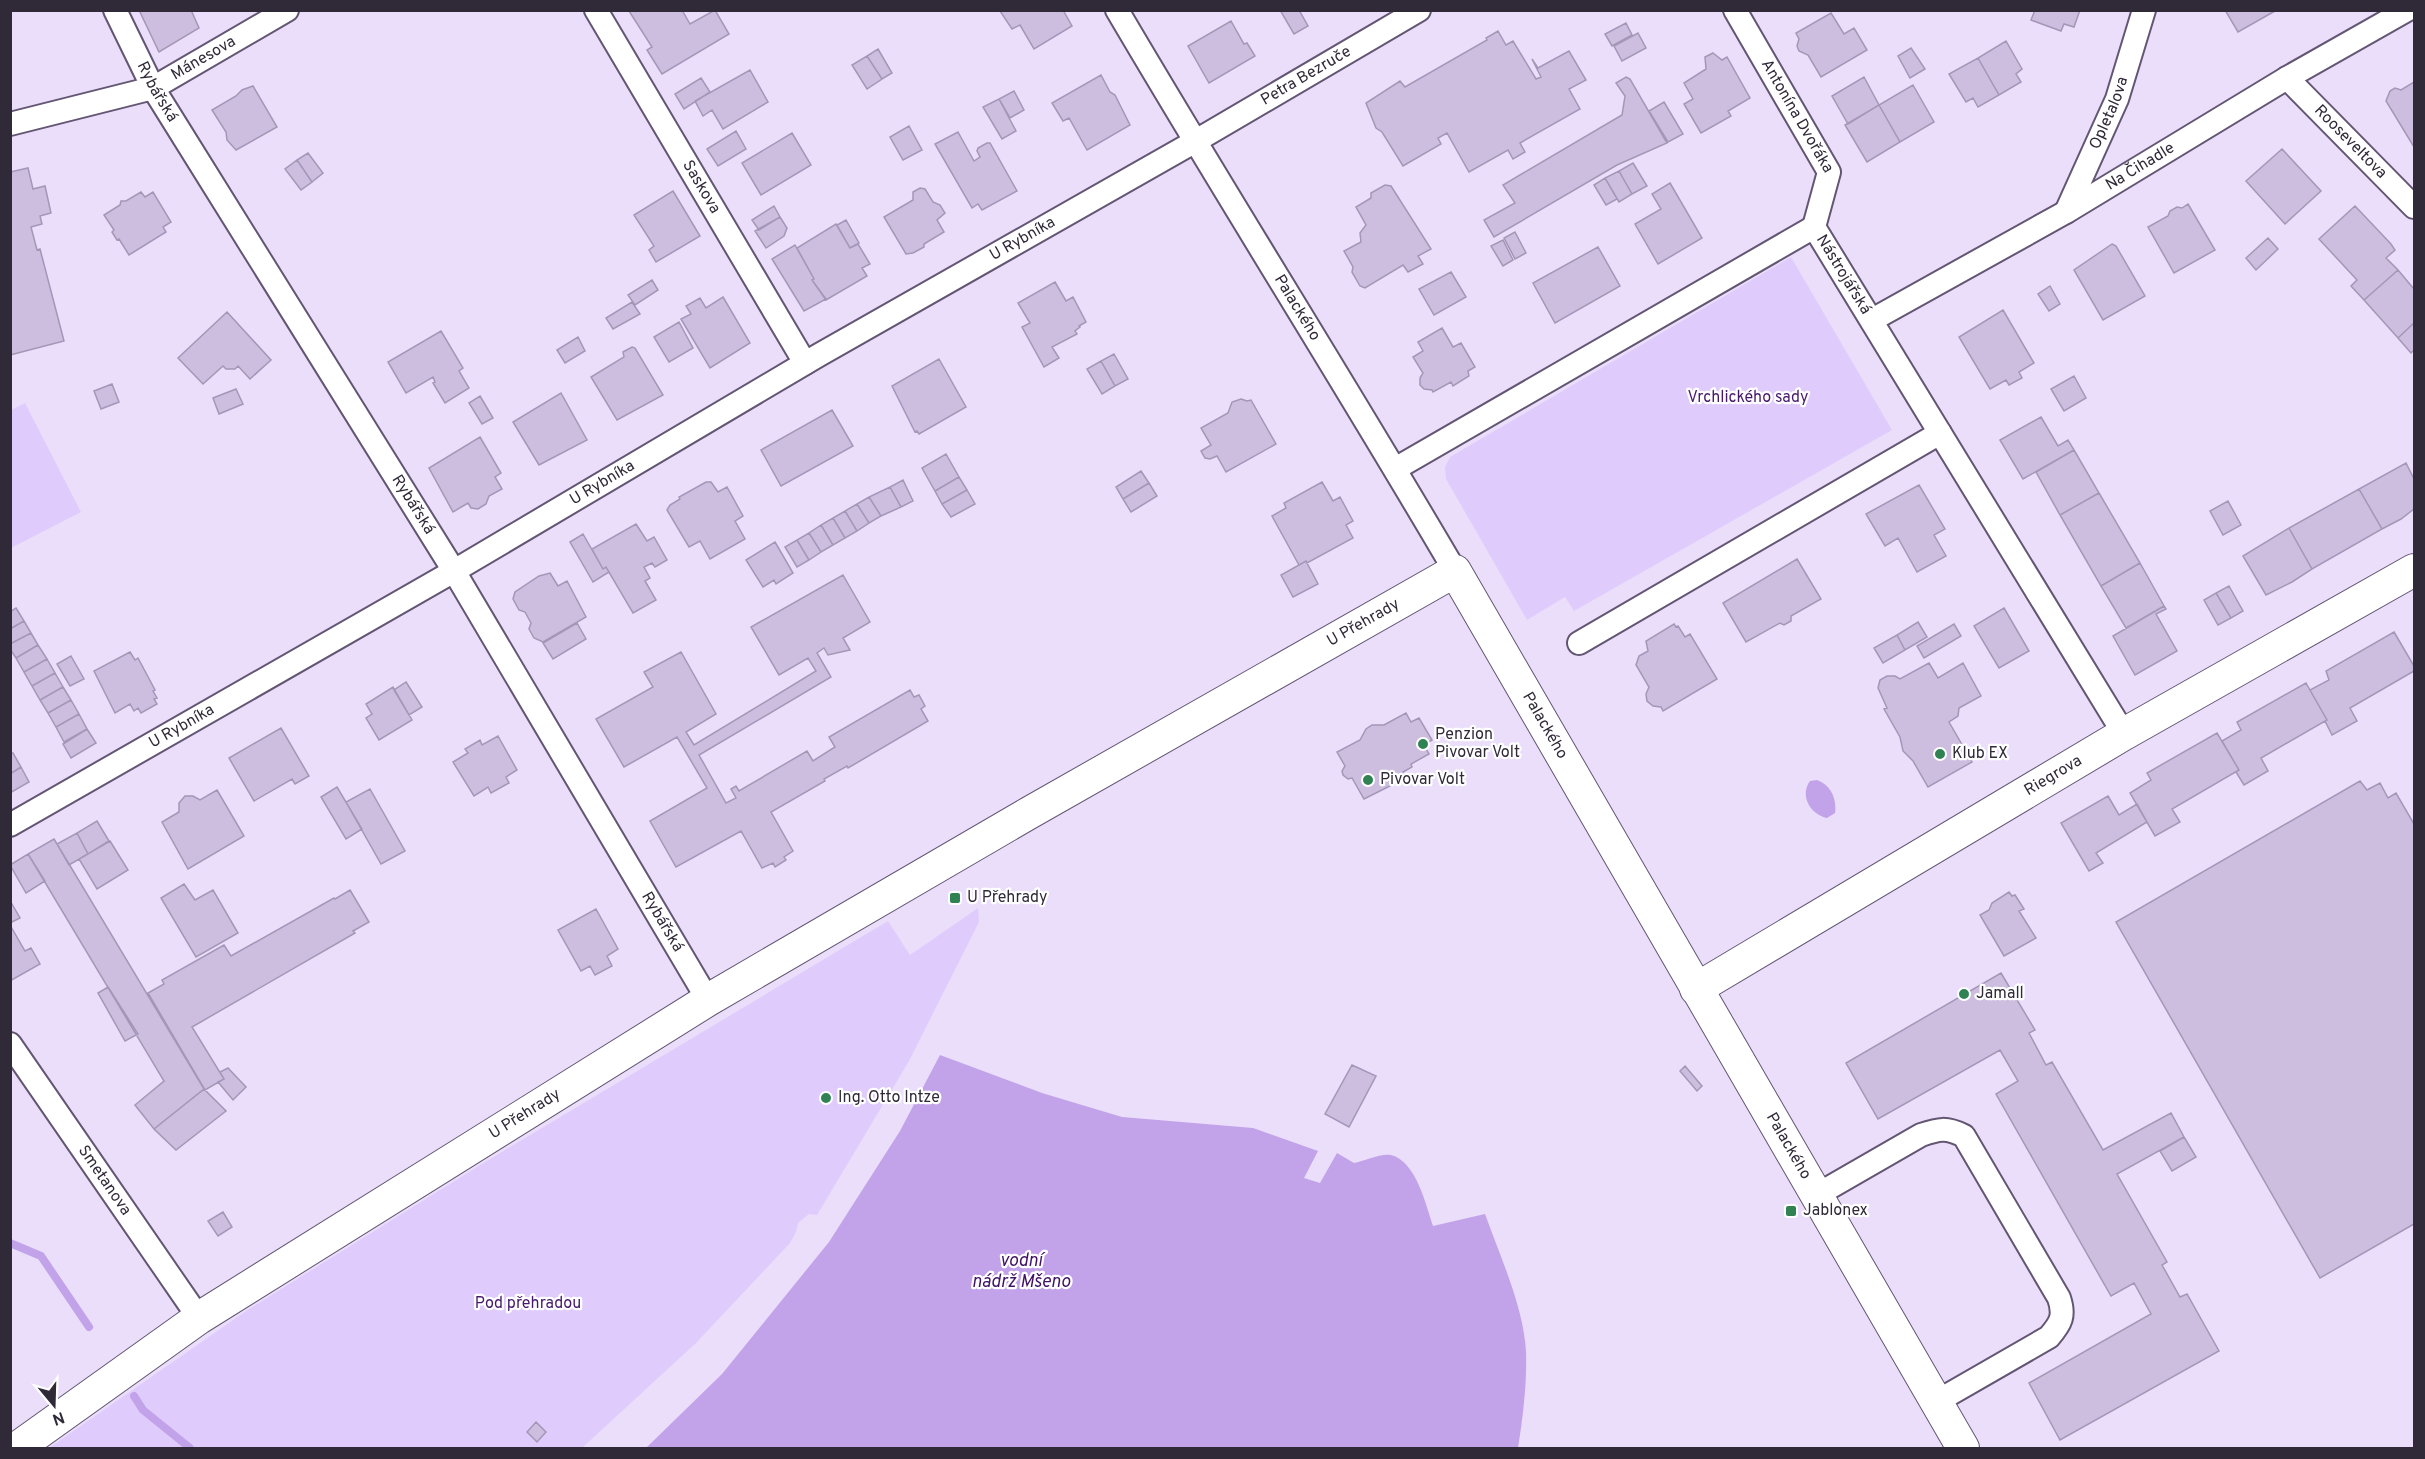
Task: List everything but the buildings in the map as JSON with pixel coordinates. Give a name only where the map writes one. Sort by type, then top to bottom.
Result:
[{"type":"street","name":"Rybářská","points":[[115,10],[153,88],[454,571],[708,1000]]},
{"type":"street","name":"Mánesova","points":[[10,124],[153,88],[287,10]]},
{"type":"street","name":"Saskova","points":[[596,10],[805,363]]},
{"type":"street","name":"Palackého","points":[[1117,10],[1194,142],[1395,469],[1963,1449]]},
{"type":"street","name":"Petra Bezruče","points":[[1194,142],[1419,10]]},
{"type":"street","name":"Antonína Dvořáka","points":[[1735,10],[1829,172],[1814,227]]},
{"type":"street","name":"Opletalova","points":[[2066,212],[2117,99],[2145,10]]},
{"type":"street","name":"Na Čihadle","points":[[1872,320],[2066,212],[2287,78],[2407,10]]},
{"type":"street","name":"Rooseveltova","points":[[2287,78],[2415,207]]},
{"type":"street","name":"U Rybníka","points":[[10,825],[454,571],[805,363],[1194,142]]},
{"type":"street","name":"Nástrojářská","points":[[1395,469],[1814,227],[2124,734]]},
{"type":"street","points":[[1579,643],[1940,433]]},
{"type":"street","name":"Riegrova","points":[[1696,989],[2124,734],[2415,570]]},
{"type":"street","name":"U Přehrady","points":[[16,1449],[199,1318],[708,1000],[1029,813],[1455,572]]},
{"type":"street","name":"Smetanova","points":[[10,1044],[199,1318]]},
{"type":"street","points":[[1815,1196],[1913,1139],[1937,1130],[1950,1129],[1964,1136],[1988,1176],[2059,1298],[2064,1311],[2060,1324],[2049,1337],[1936,1401]]},
{"type":"green space","name":"Vrchlického sady","points":[[1791,257],[1892,430],[1574,611],[1565,597],[1527,620],[1446,479],[1445,467],[1450,457]]},
{"type":"green space","points":[[25,403],[81,512],[11,548],[11,410]]},
{"type":"green space","name":"Pod přehradou","points":[[978,908],[979,922],[909,1061],[817,1215],[809,1214],[798,1223],[790,1243],[696,1343],[582,1448],[49,1448],[249,1309],[485,1162],[888,921],[910,955]]},
{"type":"water","points":[[1817,780],[1826,785],[1834,798],[1835,813],[1827,818],[1816,813],[1806,799],[1810,781]]},
{"type":"water","name":"vodní nádrž Mšeno","points":[[940,1055],[1042,1093],[1122,1117],[1253,1128],[1318,1151],[1304,1178],[1320,1183],[1337,1153],[1354,1163],[1391,1155],[1400,1159],[1407,1166],[1419,1185],[1433,1226],[1485,1214],[1510,1282],[1524,1335],[1525,1388],[1518,1448],[646,1448],[722,1374],[829,1242],[900,1131]]},
{"type":"waterway","points":[[10,1243],[41,1256],[89,1327]]},
{"type":"waterway","points":[[134,1396],[143,1410],[190,1448]]},
{"type":"place","name":"Penzion Pivovar Volt","points":[[1423,744]]},
{"type":"place","name":"Klub EX","points":[[1940,754]]},
{"type":"place","name":"Pivovar Volt","points":[[1368,780]]},
{"type":"place","name":"U Přehrady","points":[[955,898]]},
{"type":"place","name":"Jamall","points":[[1964,994]]},
{"type":"place","name":"Ing. Otto Intze","points":[[826,1098]]},
{"type":"place","name":"Jablonex","points":[[1791,1211]]}]
